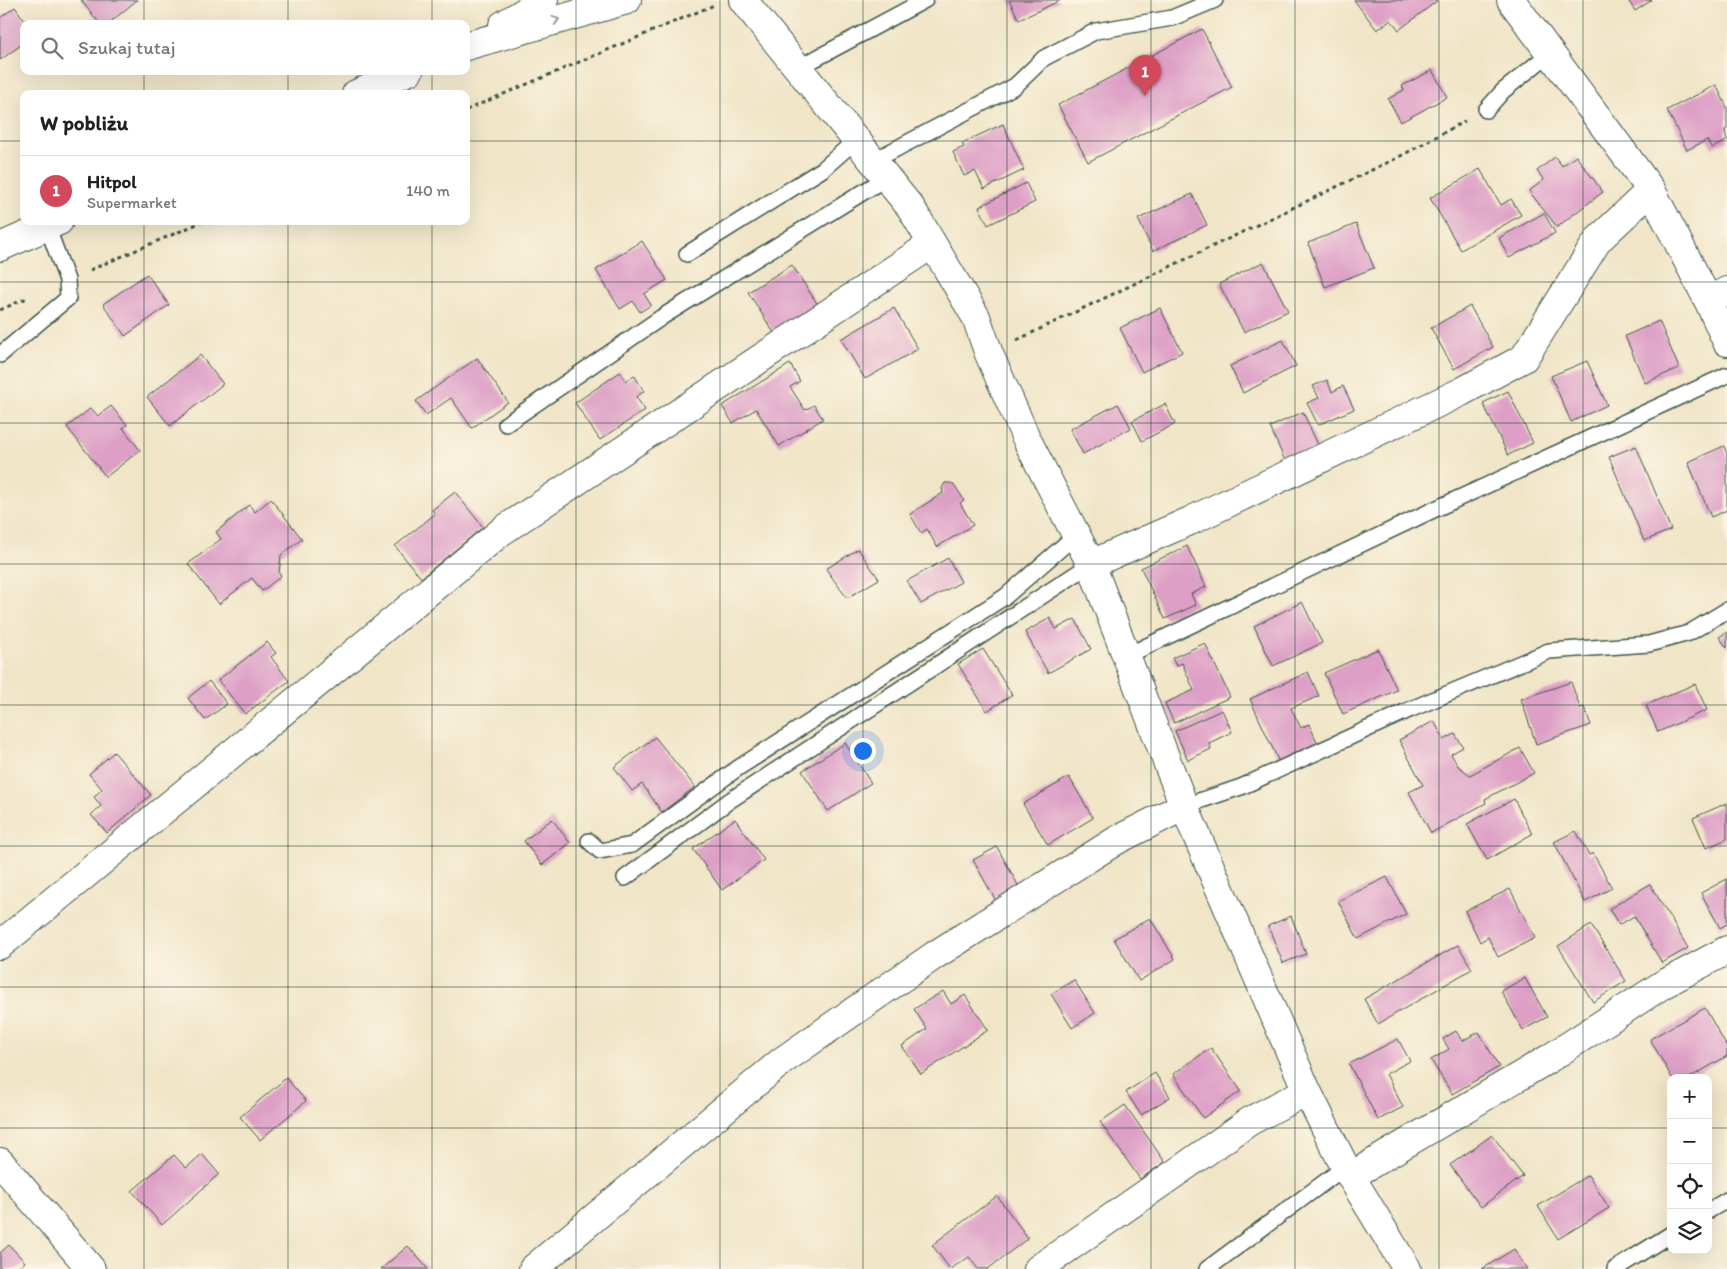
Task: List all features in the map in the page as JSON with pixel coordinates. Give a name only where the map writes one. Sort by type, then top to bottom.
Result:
[{"type":"street","points":[[471,45],[544,0]]},
{"type":"street","points":[[471,45],[627,0]]},
{"type":"street","points":[[1511,0],[1651,190],[1718,296],[1727,342]]},
{"type":"street","points":[[731,2],[798,68],[910,208],[976,317],[989,354],[1027,440],[1091,564],[1184,806],[1307,1091],[1348,1171],[1407,1269]]},
{"type":"street","points":[[365,90],[400,75]]},
{"type":"street","points":[[1091,564],[1234,500],[1461,392],[1524,358],[1598,240],[1651,190]]},
{"type":"street","points":[[0,247],[51,225]]},
{"type":"street","points":[[0,945],[502,531],[932,244]]},
{"type":"street","points":[[533,1269],[782,1061],[943,949],[1117,840],[1184,806]]},
{"type":"street","points":[[1348,1171],[1550,1058],[1662,985],[1727,950]]},
{"type":"street","points":[[1038,1269],[1250,1121],[1307,1091]]},
{"type":"street","points":[[0,1162],[91,1269]]},
{"type":"lane","points":[[798,68],[925,0]]},
{"type":"lane","points":[[506,424],[879,169],[1015,86],[1044,58],[1096,31],[1172,18],[1215,0]]},
{"type":"lane","points":[[1486,110],[1503,91],[1550,53]]},
{"type":"lane","points":[[688,254],[823,169],[856,140]]},
{"type":"lane","points":[[0,355],[68,298],[67,280],[53,225]]},
{"type":"lane","points":[[1126,656],[1431,510],[1727,375]]},
{"type":"lane","points":[[589,841],[600,851],[632,845],[738,768],[1006,596],[1076,535]]},
{"type":"lane","points":[[625,878],[729,801],[1091,564]]},
{"type":"lane","points":[[1184,806],[1241,787],[1409,710],[1549,651],[1649,644],[1689,633],[1727,610]]},
{"type":"lane","points":[[1207,1269],[1348,1171]]},
{"type":"lane","points":[[1711,1209],[1727,1200]]},
{"type":"lane","points":[[1615,1269],[1667,1236]]},
{"type":"path","points":[[470,108],[731,2]]},
{"type":"path","points":[[989,354],[1390,161],[1486,110]]},
{"type":"path","points":[[0,310],[195,225]]},
{"type":"building","points":[[81,0],[137,0],[113,20],[97,20]]},
{"type":"building","points":[[1009,0],[1061,0],[1019,20]]},
{"type":"building","points":[[1354,0],[1437,1],[1399,30],[1391,20],[1377,30]]},
{"type":"building","points":[[1628,0],[1652,0],[1635,11]]},
{"type":"building","points":[[15,7],[24,20],[20,20],[20,46],[0,60],[0,18]]},
{"type":"building","points":[[1202,29],[1232,87],[1088,162],[1058,105]]},
{"type":"building","points":[[1432,70],[1447,97],[1401,122],[1388,99],[1404,90],[1402,86]]},
{"type":"building","points":[[1716,85],[1727,107],[1727,129],[1725,130],[1727,141],[1712,148],[1707,140],[1687,150],[1667,110]]},
{"type":"building","points":[[1003,124],[1024,170],[984,189],[975,171],[964,176],[953,152],[964,147],[962,143]]},
{"type":"building","points":[[1576,156],[1603,192],[1557,227],[1529,191],[1544,180],[1537,171],[1555,157],[1562,166]]},
{"type":"building","points":[[1480,169],[1501,205],[1511,199],[1521,215],[1461,250],[1430,198]]},
{"type":"building","points":[[1026,183],[1035,202],[988,225],[979,207]]},
{"type":"building","points":[[1192,194],[1207,225],[1153,251],[1138,219]]},
{"type":"building","points":[[1544,213],[1555,233],[1509,258],[1499,238]]},
{"type":"building","points":[[1356,224],[1374,268],[1325,287],[1308,243]]},
{"type":"building","points":[[642,241],[667,280],[644,294],[651,305],[640,312],[633,301],[620,309],[596,270]]},
{"type":"building","points":[[1263,262],[1288,311],[1244,332],[1219,284]]},
{"type":"building","points":[[792,265],[818,305],[774,333],[748,292]]},
{"type":"building","points":[[147,274],[169,305],[125,336],[103,304]]},
{"type":"building","points":[[1470,306],[1493,347],[1454,369],[1431,328]]},
{"type":"building","points":[[894,308],[918,349],[865,379],[841,339]]},
{"type":"building","points":[[1160,308],[1182,352],[1142,372],[1120,328]]},
{"type":"building","points":[[1659,321],[1679,368],[1645,383],[1625,336]]},
{"type":"building","points":[[1283,340],[1296,366],[1243,393],[1230,366]]},
{"type":"building","points":[[200,355],[223,384],[170,426],[147,397]]},
{"type":"building","points":[[477,358],[508,402],[472,428],[451,398],[426,415],[416,401]]},
{"type":"building","points":[[1587,361],[1607,405],[1571,422],[1551,376]]},
{"type":"building","points":[[790,364],[800,381],[790,387],[805,410],[814,405],[823,419],[779,446],[756,409],[733,423],[722,406]]},
{"type":"building","points":[[620,372],[626,381],[634,375],[644,391],[636,397],[645,410],[600,440],[575,403]]},
{"type":"building","points":[[1327,380],[1332,392],[1343,386],[1354,409],[1318,425],[1307,403],[1319,398],[1313,386]]},
{"type":"building","points":[[1508,391],[1533,443],[1508,455],[1483,403]]},
{"type":"building","points":[[1118,404],[1131,428],[1083,454],[1070,429]]},
{"type":"building","points":[[1165,404],[1175,424],[1142,441],[1132,421]]},
{"type":"building","points":[[111,406],[127,425],[123,428],[140,450],[106,477],[67,427],[91,408],[98,416]]},
{"type":"building","points":[[1303,412],[1319,447],[1286,463],[1270,427]]},
{"type":"building","points":[[1636,446],[1671,530],[1644,541],[1609,457]]},
{"type":"building","points":[[1724,446],[1727,453],[1727,510],[1711,517],[1688,462]]},
{"type":"building","points":[[945,483],[951,483],[955,486],[964,500],[960,503],[973,525],[937,547],[927,529],[921,533],[910,514],[943,493],[942,488]]},
{"type":"building","points":[[455,492],[483,527],[421,578],[395,546],[435,514],[432,510]]},
{"type":"building","points":[[271,499],[302,539],[281,555],[279,573],[281,576],[262,591],[252,578],[219,604],[188,564],[221,539],[216,532],[249,505],[255,512]]},
{"type":"building","points":[[1187,546],[1206,587],[1191,594],[1196,605],[1165,619],[1141,568]]},
{"type":"building","points":[[858,549],[879,579],[847,598],[826,569]]},
{"type":"building","points":[[948,558],[961,582],[921,604],[907,581]]},
{"type":"building","points":[[1302,602],[1322,643],[1273,666],[1254,626]]},
{"type":"building","points":[[1050,618],[1056,629],[1075,619],[1091,649],[1048,673],[1025,632]]},
{"type":"building","points":[[1727,632],[1727,648],[1719,637]]},
{"type":"building","points":[[267,642],[276,653],[271,657],[289,681],[245,714],[218,680]]},
{"type":"building","points":[[1205,643],[1230,697],[1174,723],[1165,703],[1194,690],[1182,663],[1176,666],[1172,658]]},
{"type":"building","points":[[983,649],[1012,695],[987,711],[958,664]]},
{"type":"building","points":[[1378,649],[1397,690],[1343,714],[1324,673]]},
{"type":"building","points":[[1308,672],[1319,696],[1291,708],[1301,728],[1309,724],[1318,744],[1279,762],[1250,699]]},
{"type":"building","points":[[209,681],[227,704],[205,720],[188,698]]},
{"type":"building","points":[[1571,682],[1580,708],[1584,707],[1591,725],[1536,744],[1521,699]]},
{"type":"building","points":[[1695,684],[1707,710],[1658,732],[1646,705]]},
{"type":"building","points":[[1222,710],[1232,732],[1209,743],[1211,749],[1188,760],[1175,731]]},
{"type":"building","points":[[1434,721],[1444,740],[1455,734],[1463,747],[1451,754],[1458,766],[1470,775],[1520,748],[1534,773],[1485,799],[1486,803],[1431,833],[1409,792],[1423,785],[1399,740]]},
{"type":"building","points":[[655,737],[695,787],[662,812],[642,784],[632,791],[614,767]]},
{"type":"building","points":[[845,743],[871,783],[828,811],[802,771]]},
{"type":"building","points":[[114,752],[151,795],[107,833],[91,815],[101,806],[94,797],[102,789],[89,774]]},
{"type":"building","points":[[1069,777],[1093,818],[1048,845],[1023,804]]},
{"type":"building","points":[[1514,799],[1532,834],[1487,860],[1467,824]]},
{"type":"building","points":[[1727,803],[1727,839],[1706,848],[1693,818]]},
{"type":"building","points":[[552,819],[570,843],[542,865],[524,841]]},
{"type":"building","points":[[735,819],[764,860],[722,890],[693,849]]},
{"type":"building","points":[[1576,831],[1589,855],[1593,853],[1612,888],[1585,902],[1554,842]]},
{"type":"building","points":[[997,847],[1019,887],[996,901],[973,860]]},
{"type":"building","points":[[1387,877],[1406,914],[1358,939],[1338,901]]},
{"type":"building","points":[[1727,879],[1727,924],[1720,928],[1701,893]]},
{"type":"building","points":[[1650,884],[1688,948],[1662,963],[1634,916],[1619,925],[1609,909]]},
{"type":"building","points":[[1510,889],[1535,938],[1498,957],[1488,937],[1480,942],[1465,911]]},
{"type":"building","points":[[1291,916],[1306,954],[1283,963],[1268,926]]},
{"type":"building","points":[[1150,918],[1175,959],[1139,981],[1114,939]]},
{"type":"building","points":[[1591,925],[1626,981],[1593,1002],[1558,946]]},
{"type":"building","points":[[1458,945],[1472,969],[1378,1024],[1364,999]]},
{"type":"building","points":[[1525,978],[1547,1017],[1523,1030],[1501,991]]},
{"type":"building","points":[[1074,980],[1095,1013],[1072,1028],[1051,994]]},
{"type":"building","points":[[943,991],[951,1004],[965,995],[988,1030],[921,1074],[902,1046],[927,1029],[914,1009]]},
{"type":"building","points":[[1705,1008],[1727,1047],[1727,1056],[1696,1074],[1670,1074],[1650,1039]]},
{"type":"building","points":[[1456,1031],[1462,1041],[1479,1032],[1499,1067],[1452,1094],[1431,1060],[1449,1049],[1443,1039]]},
{"type":"building","points":[[1398,1039],[1410,1061],[1386,1074],[1403,1107],[1378,1120],[1349,1064]]},
{"type":"building","points":[[1211,1048],[1241,1091],[1203,1118],[1173,1074]]},
{"type":"building","points":[[1155,1073],[1170,1097],[1141,1115],[1126,1092]]},
{"type":"building","points":[[286,1078],[306,1101],[260,1140],[240,1117]]},
{"type":"building","points":[[1125,1105],[1165,1162],[1140,1179],[1100,1122]]},
{"type":"building","points":[[1492,1135],[1523,1176],[1481,1207],[1450,1165]]},
{"type":"building","points":[[202,1154],[219,1174],[162,1225],[132,1191],[174,1155],[186,1168]]},
{"type":"building","points":[[1588,1175],[1609,1208],[1558,1239],[1538,1206]]},
{"type":"building","points":[[997,1196],[1028,1238],[988,1269],[978,1269],[969,1257],[950,1269],[932,1245]]},
{"type":"building","points":[[9,1245],[25,1262],[17,1269],[0,1269],[0,1253]]},
{"type":"building","points":[[408,1246],[428,1269],[381,1269]]},
{"type":"building","points":[[1514,1249],[1527,1269],[1482,1269]]},
{"type":"place","name":"Hitpol","points":[[1145,96]]}]
